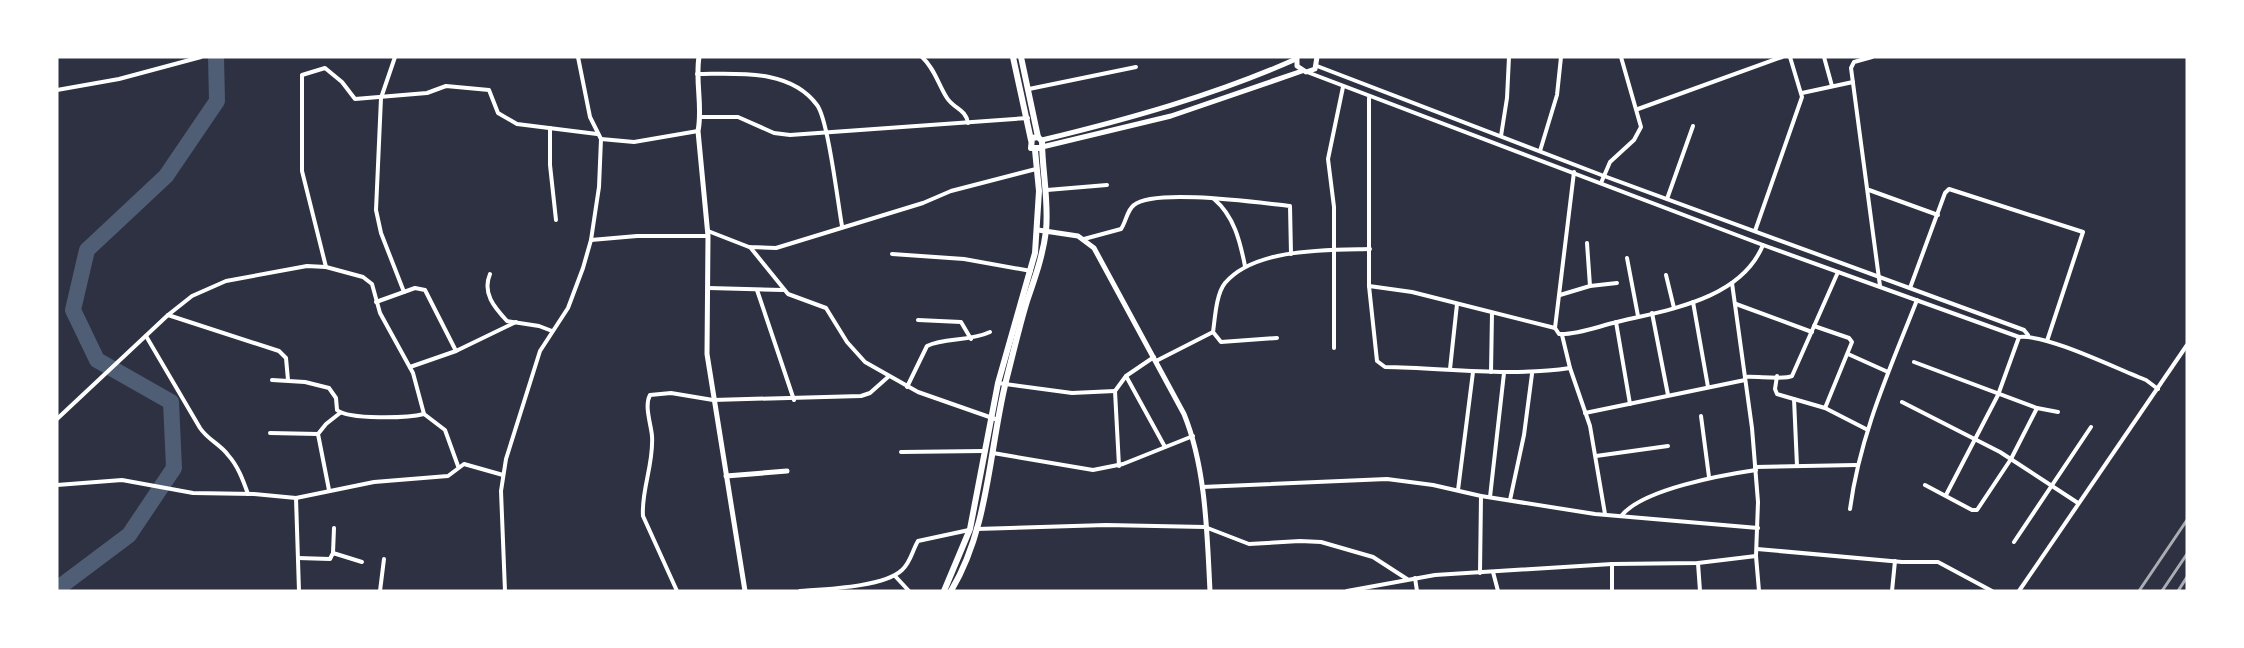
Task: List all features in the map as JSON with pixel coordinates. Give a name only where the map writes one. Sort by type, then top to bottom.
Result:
[{"type":"main road","points":[[944,591],[974,529],[983,451],[990,418],[1002,384],[1031,272],[1038,230],[1038,144],[1028,118],[1013,57]]},
{"type":"main road","points":[[1016,329],[1046,231],[1047,190],[1021,57]]},
{"type":"main road","points":[[951,591],[968,559],[992,453],[1002,384]]},
{"type":"street","points":[[57,90],[119,80],[191,62],[201,57]]},
{"type":"street","points":[[395,57],[381,98],[376,210],[381,232],[404,292]]},
{"type":"street","points":[[505,591],[501,506],[503,475],[513,432],[540,351],[568,308],[591,240],[599,187],[601,139],[590,117],[578,57]]},
{"type":"street","points":[[699,57],[697,74],[701,117],[698,131],[708,234],[709,288],[706,337],[745,591]]},
{"type":"street","points":[[922,57],[933,68],[947,98],[966,114],[969,124]]},
{"type":"street","points":[[1038,144],[1171,116],[1304,71],[1313,71],[1317,66],[1317,57]]},
{"type":"street","points":[[1501,136],[1507,98],[1509,57]]},
{"type":"street","points":[[1540,151],[1557,95],[1561,57]]},
{"type":"street","points":[[1601,183],[1614,157],[1639,133],[1641,120],[1621,57]]},
{"type":"street","points":[[1638,110],[1782,57]]},
{"type":"street","points":[[1755,231],[1802,93],[1790,57]]},
{"type":"street","points":[[1824,57],[1833,86]]},
{"type":"street","points":[[1872,57],[1858,59],[1851,64],[1880,286]]},
{"type":"street","points":[[1038,144],[1226,89],[1297,58],[1297,66],[1304,71],[1370,98],[1574,172],[1763,245],[2019,337],[2029,336],[2047,341],[2146,380],[2158,389]]},
{"type":"street","points":[[1317,66],[1604,176],[2024,330],[2029,336]]},
{"type":"street","points":[[1029,89],[1136,67]]},
{"type":"street","points":[[326,267],[302,171],[302,75],[325,68],[342,82],[355,99],[427,93],[446,86],[489,90],[498,113],[517,123],[597,134]]},
{"type":"street","points":[[697,74],[742,74],[780,80],[816,104],[825,131],[842,226]]},
{"type":"street","points":[[1802,93],[1852,82]]},
{"type":"street","points":[[1334,348],[1332,250],[1334,207],[1328,159],[1343,87]]},
{"type":"street","points":[[1370,98],[1369,286],[1375,354],[1380,365],[1532,374],[1570,368]]},
{"type":"street","points":[[701,117],[738,117],[781,135],[969,124],[1028,118]]},
{"type":"street","points":[[1667,199],[1693,126]]},
{"type":"street","points":[[550,128],[550,165],[556,220]]},
{"type":"street","points":[[601,139],[634,142],[698,131]]},
{"type":"street","points":[[591,240],[708,234],[749,247],[776,248],[923,203],[951,190],[1038,169]]},
{"type":"street","points":[[1574,172],[1565,230],[1556,332],[1562,334],[1693,302],[1732,283],[1749,268],[1763,245]]},
{"type":"street","points":[[1047,190],[1107,185]]},
{"type":"street","points":[[1910,288],[1949,189],[2083,232],[2047,341]]},
{"type":"street","points":[[1869,190],[1938,215]]},
{"type":"street","points":[[1084,239],[1121,230],[1131,208],[1139,202],[1176,198],[1214,198],[1290,206],[1291,255]]},
{"type":"street","points":[[1214,198],[1227,209],[1241,242],[1245,267]]},
{"type":"street","points":[[1038,230],[1070,233],[1084,239],[1094,248],[1155,359],[1193,436],[1202,487],[1210,591]]},
{"type":"street","points":[[1587,243],[1590,286]]},
{"type":"street","points":[[749,247],[784,290],[793,297],[826,308],[856,353],[888,377],[907,387],[998,420]]},
{"type":"street","points":[[1213,332],[1223,284],[1250,263],[1332,250],[1370,249]]},
{"type":"street","points":[[892,254],[964,259],[1031,272]]},
{"type":"street","points":[[1628,258],[1638,316]]},
{"type":"street","points":[[57,419],[168,315],[192,296],[226,281],[307,266],[326,267],[368,280],[375,292],[376,302],[410,367],[424,414],[445,430],[459,466]]},
{"type":"street","points":[[1586,413],[1745,379],[1777,376],[1787,379],[1792,376],[1838,272]]},
{"type":"street","points":[[489,274],[485,288],[491,301],[507,321],[552,331]]},
{"type":"street","points":[[1666,274],[1674,308]]},
{"type":"street","points":[[1560,295],[1590,286],[1617,283]]},
{"type":"street","points":[[1732,283],[1755,468],[1758,528],[1756,556],[1759,591]]},
{"type":"street","points":[[1369,286],[1412,292],[1555,328]]},
{"type":"street","points":[[376,302],[415,288],[425,290],[456,351]]},
{"type":"street","points":[[709,288],[784,290]]},
{"type":"street","points":[[757,290],[794,400]]},
{"type":"street","points":[[1850,509],[1856,465],[1866,429],[1917,300]]},
{"type":"street","points":[[1693,302],[1708,387]]},
{"type":"street","points":[[1449,369],[1457,304]]},
{"type":"street","points":[[1736,304],[1812,332]]},
{"type":"street","points":[[1491,372],[1492,313]]},
{"type":"street","points":[[1652,313],[1668,395]]},
{"type":"street","points":[[168,315],[279,351],[286,358],[288,380]]},
{"type":"street","points":[[918,320],[961,322],[970,339]]},
{"type":"street","points":[[410,367],[456,351],[516,322]]},
{"type":"street","points":[[1616,322],[1630,404]]},
{"type":"street","points":[[1814,326],[1851,340],[1848,354],[1825,408]]},
{"type":"street","points":[[907,387],[927,346],[941,341],[970,339],[990,332]]},
{"type":"street","points":[[1119,466],[1115,391],[1126,376],[1155,359],[1213,332]]},
{"type":"street","points":[[1213,332],[1221,342],[1277,338]]},
{"type":"street","points":[[1562,334],[1570,368],[1586,413],[1596,456],[1605,514]]},
{"type":"street","points":[[146,336],[204,433],[229,455],[242,477],[248,494]]},
{"type":"street","points":[[1946,495],[1998,394],[2019,337]]},
{"type":"street","points":[[2019,591],[2187,345]]},
{"type":"street","points":[[1848,354],[1888,372]]},
{"type":"street","points":[[1914,362],[2037,408],[2058,412]]},
{"type":"street","points":[[1458,490],[1473,372]]},
{"type":"street","points":[[1490,497],[1504,373]]},
{"type":"street","points":[[1510,500],[1524,435],[1532,374]]},
{"type":"street","points":[[1126,376],[1165,447]]},
{"type":"street","points":[[1777,376],[1775,392],[1825,408],[1866,429]]},
{"type":"street","points":[[677,591],[643,516],[642,503],[649,478],[652,438],[647,402],[651,395],[655,393],[714,400],[794,400],[861,396],[870,393],[888,377]]},
{"type":"street","points":[[272,380],[288,380],[329,388],[340,413]]},
{"type":"street","points":[[1002,384],[1072,393],[1115,391]]},
{"type":"street","points":[[1794,399],[1797,466]]},
{"type":"street","points":[[1902,402],[2011,459],[2078,503]]},
{"type":"street","points":[[1925,485],[1972,510],[1977,510],[2011,459],[2037,408]]},
{"type":"street","points":[[329,490],[318,434],[326,424],[340,413],[390,419],[424,414]]},
{"type":"street","points":[[1701,416],[1709,477]]},
{"type":"street","points":[[2014,542],[2091,428]]},
{"type":"street","points":[[270,433],[318,434]]},
{"type":"street","points":[[992,453],[1094,470],[1119,466],[1193,436]]},
{"type":"street","points":[[1596,456],[1668,446]]},
{"type":"street","points":[[901,452],[983,451]]},
{"type":"street","points":[[57,485],[135,481],[184,492],[296,498],[396,479],[448,476],[459,466],[473,465],[503,475]]},
{"type":"street","points":[[1622,516],[1638,502],[1709,477],[1755,468],[1856,465]]},
{"type":"street","points":[[726,476],[787,471]]},
{"type":"street","points":[[1202,487],[1387,479],[1458,490],[1481,496],[1605,514],[1758,528]]},
{"type":"street","points":[[1480,573],[1481,496]]},
{"type":"street","points":[[296,498],[299,591]]},
{"type":"street","points":[[801,591],[856,585],[895,576],[912,558],[918,541],[974,529],[1106,525],[1204,527],[1250,544],[1321,542],[1373,557],[1407,579]]},
{"type":"street","points":[[298,558],[330,559],[333,553],[334,528]]},
{"type":"street","points":[[1757,549],[1943,563],[1992,591]]},
{"type":"street","points":[[333,553],[362,562]]},
{"type":"street","points":[[1347,591],[1373,589],[1415,578],[1612,564],[1698,563],[1756,556]]},
{"type":"street","points":[[382,591],[384,559]]},
{"type":"street","points":[[1892,591],[1894,561]]},
{"type":"street","points":[[1698,563],[1700,591]]},
{"type":"street","points":[[1612,564],[1612,591]]},
{"type":"street","points":[[1493,572],[1498,591]]},
{"type":"street","points":[[895,576],[909,591]]},
{"type":"street","points":[[1415,578],[1417,591]]},
{"type":"waterway","points":[[57,589],[129,535],[174,468],[171,402],[97,360],[73,310],[87,250],[166,176],[217,101],[216,57]]},
{"type":"railway","points":[[2139,591],[2187,520]]},
{"type":"railway","points":[[2162,591],[2187,554]]},
{"type":"railway","points":[[2178,591],[2187,577]]}]
